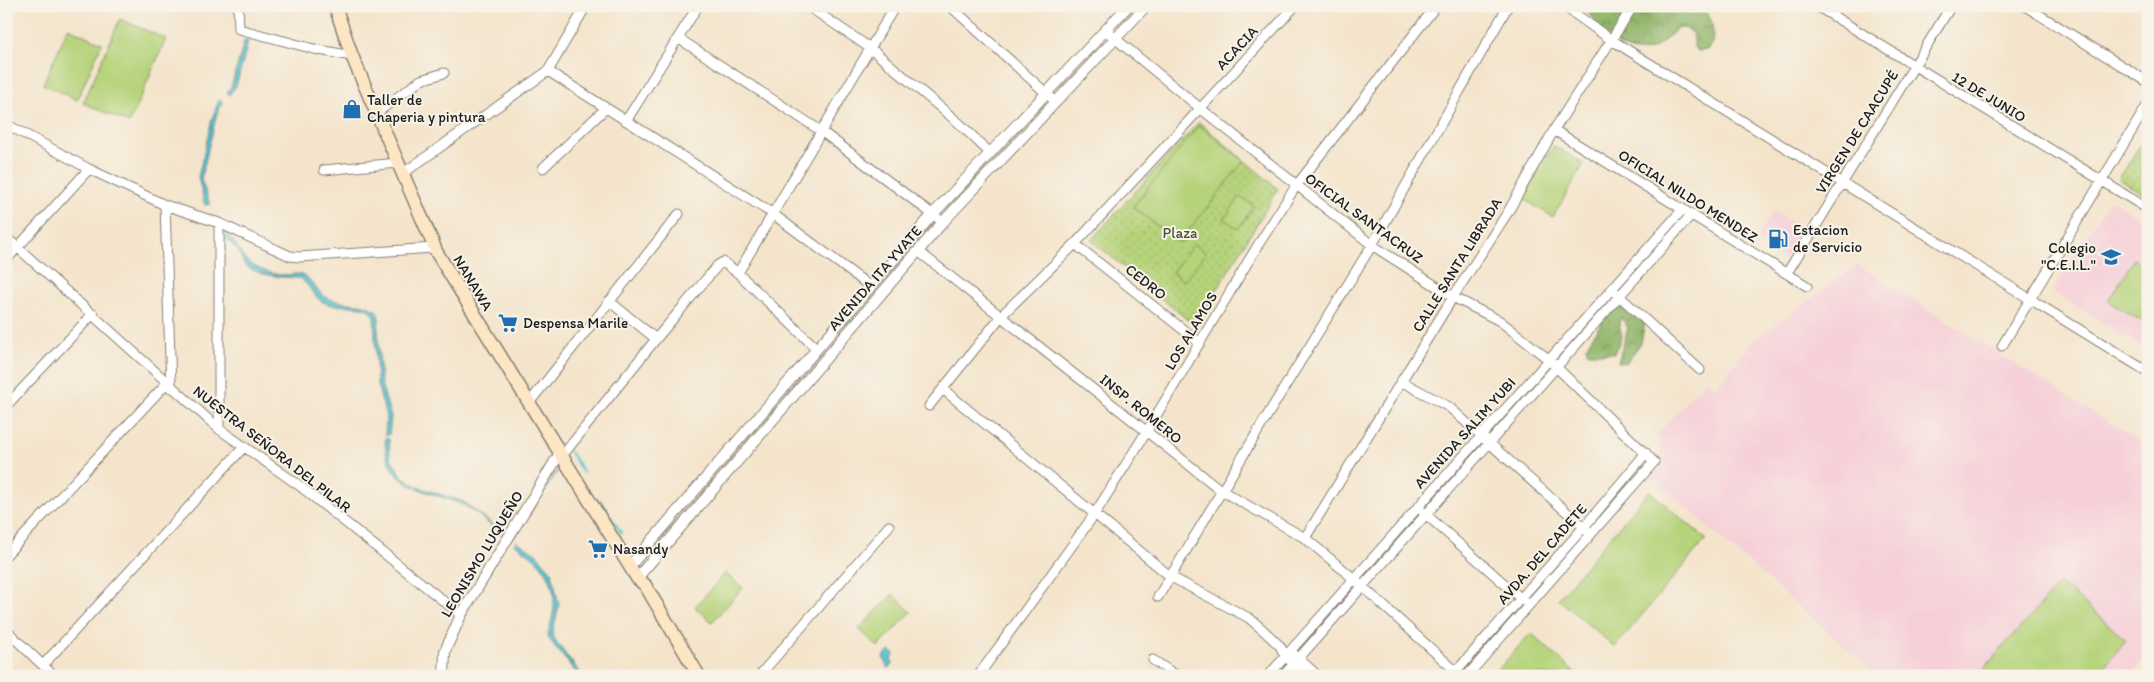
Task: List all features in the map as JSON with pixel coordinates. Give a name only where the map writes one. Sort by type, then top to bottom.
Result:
[{"type":"main road","name":"NANAWA","points":[[335,6],[352,56],[434,248],[630,566],[638,580],[640,589],[692,676]]},
{"type":"main road","name":"NANAWA","points":[[638,580],[645,585],[699,676]]},
{"type":"street","points":[[238,6],[239,29],[314,49],[352,56]]},
{"type":"street","points":[[324,170],[400,169],[548,71],[586,6]]},
{"type":"street","points":[[626,121],[698,6]]},
{"type":"street","points":[[808,6],[870,48],[960,124],[990,153]]},
{"type":"street","points":[[738,273],[895,6]]},
{"type":"street","points":[[950,6],[1056,102]]},
{"type":"street","name":"AVENIDA ITA YVATE","points":[[638,580],[943,222],[1146,6]]},
{"type":"street","name":"ACACIA","points":[[929,406],[944,390],[1002,315],[1075,244],[1295,6]]},
{"type":"street","name":"LOS ALAMOS","points":[[978,676],[1094,515],[1147,431],[1258,245],[1296,186],[1436,6]]},
{"type":"street","points":[[1158,597],[1372,245],[1508,6]]},
{"type":"street","points":[[1564,6],[1610,39],[2148,372]]},
{"type":"street","name":"CALLE SANTA LIBRADA","points":[[1305,538],[1453,297],[1508,212],[1554,130],[1610,39],[1633,6]]},
{"type":"street","name":"12 DE JUNIO","points":[[1817,6],[1914,68],[2148,209]]},
{"type":"street","name":"VIRGEN DE CAACUPÉ","points":[[1787,274],[1842,181],[1951,6]]},
{"type":"street","points":[[2025,6],[2148,82]]},
{"type":"street","name":"AVENIDA ITA YVATE","points":[[630,566],[933,214],[1106,31],[1122,8]]},
{"type":"street","name":"OFICIAL SANTACRUZ","points":[[1106,31],[1296,186],[1372,245],[1453,297],[1500,321],[1548,359],[1646,453],[1654,462],[1592,534]]},
{"type":"street","points":[[678,38],[821,131],[943,222]]},
{"type":"street","points":[[548,71],[773,214],[871,287]]},
{"type":"street","points":[[376,112],[421,80],[444,74]]},
{"type":"street","points":[[2002,346],[2148,104]]},
{"type":"street","points":[[543,168],[606,108]]},
{"type":"street","points":[[6,124],[89,169],[165,205],[219,223],[280,252],[298,257],[434,248]]},
{"type":"street","name":"OFICIAL NILDO MENDEZ","points":[[1554,130],[1807,286]]},
{"type":"street","points":[[6,260],[89,169]]},
{"type":"street","points":[[6,555],[169,386],[165,205]]},
{"type":"street","name":"AVENIDA SALIM YUBI","points":[[1268,676],[1353,578],[1683,209]]},
{"type":"street","points":[[528,403],[678,214]]},
{"type":"street","name":"AVENIDA SALIM YUBI","points":[[1283,676],[1692,214]]},
{"type":"street","points":[[219,223],[219,429]]},
{"type":"street","name":"NUESTRA SEÑORA DEL PILAR","points":[[6,237],[93,314],[169,386],[219,429],[243,448],[300,486],[461,615]]},
{"type":"street","name":"CEDRO","points":[[1075,244],[1200,342]]},
{"type":"street","name":"INSP. ROMERO","points":[[918,251],[1002,315],[1222,491],[1305,538],[1362,586],[1456,674]]},
{"type":"street","points":[[561,454],[718,265],[723,262],[738,273],[817,350]]},
{"type":"street","points":[[1611,288],[1700,370]]},
{"type":"street","points":[[609,301],[656,339]]},
{"type":"street","points":[[6,406],[93,314]]},
{"type":"street","points":[[830,334],[840,342]]},
{"type":"street","points":[[1401,381],[1449,406],[1592,534],[1467,676]]},
{"type":"street","points":[[944,390],[1171,578],[1249,618],[1296,661],[1318,676]]},
{"type":"street","points":[[43,665],[243,448]]},
{"type":"street","points":[[732,449],[741,458]]},
{"type":"street","name":"AVDA. DEL CADETE","points":[[1456,674],[1646,453]]},
{"type":"street","name":"LEONISMO LUQUEÑO","points":[[444,676],[445,651],[461,615],[561,454]]},
{"type":"street","points":[[1417,506],[1529,605]]},
{"type":"street","points":[[759,676],[889,526]]},
{"type":"street","points":[[6,630],[54,676]]},
{"type":"street","points":[[1153,660],[1177,676]]},
{"type":"street","points":[[1296,661],[1306,676]]},
{"type":"shaded area","name":"Colegio \"C.E.I.L.\"","points":[[2110,199],[2148,223],[2148,351],[2052,291]]},
{"type":"shaded area","name":"Estacion de Servicio","points":[[1773,211],[1803,228],[1785,259],[1755,241]]},
{"type":"shaded area","points":[[1858,265],[2148,447],[2148,653],[2130,676],[1878,676],[1650,476],[1663,462],[1657,434],[1707,379],[1716,388],[1753,340]]},
{"type":"green space","points":[[1135,6],[1139,6],[1117,29],[1115,28]]},
{"type":"green space","points":[[1585,6],[1662,6],[1671,8],[1685,6],[1701,9],[1706,12],[1712,23],[1712,45],[1707,50],[1698,51],[1694,47],[1693,34],[1685,28],[1678,28],[1654,48],[1644,51],[1633,51],[1613,41],[1604,33],[1589,15]]},
{"type":"green space","points":[[120,19],[166,39],[129,123],[83,103]]},
{"type":"green space","points":[[68,28],[102,43],[77,100],[43,84]]},
{"type":"green space","points":[[1103,40],[1105,43],[1062,87],[1061,85]]},
{"type":"green space","points":[[1044,103],[1046,105],[998,154],[997,153]]},
{"type":"green space","name":"Plaza","points":[[1199,122],[1278,189],[1195,326],[1091,240]]},
{"type":"green space","points":[[1199,125],[1244,161],[1179,243],[1133,207]]},
{"type":"green space","points":[[2148,132],[2148,197],[2119,179]]},
{"type":"green space","points":[[1554,146],[1584,164],[1553,217],[1522,198]]},
{"type":"green space","points":[[986,165],[988,167],[944,212],[944,210]]},
{"type":"green space","points":[[1240,197],[1254,206],[1238,229],[1224,219]]},
{"type":"green space","points":[[1681,221],[1622,286],[1621,285]]},
{"type":"green space","points":[[931,224],[934,225],[847,325],[846,322]]},
{"type":"green space","points":[[1194,244],[1206,253],[1184,281],[1172,272]]},
{"type":"green space","points":[[2134,259],[2148,268],[2148,325],[2108,301]]},
{"type":"green space","points":[[1609,298],[1611,300],[1556,361],[1555,359]]},
{"type":"green space","points":[[1618,303],[1625,305],[1645,321],[1641,343],[1626,363],[1618,362],[1628,328],[1621,317],[1619,323],[1622,337],[1614,353],[1588,353],[1586,347],[1609,311]]},
{"type":"green space","points":[[825,347],[828,348],[653,550],[653,548]]},
{"type":"green space","points":[[1545,373],[1490,434],[1489,433]]},
{"type":"green space","points":[[1479,445],[1480,447],[1426,506],[1426,505]]},
{"type":"green space","points":[[1643,466],[1646,467],[1592,526],[1592,524]]},
{"type":"green space","points":[[1649,491],[1706,539],[1615,647],[1558,599]]},
{"type":"green space","points":[[1415,519],[1361,579],[1361,578]]},
{"type":"green space","points":[[1583,534],[1585,535],[1529,598],[1528,596]]},
{"type":"green space","points":[[725,573],[743,588],[712,622],[695,607]]},
{"type":"green space","points":[[2060,583],[2126,640],[2096,676],[1977,676]]},
{"type":"green space","points":[[1350,590],[1351,592],[1298,649]]},
{"type":"green space","points":[[893,594],[911,612],[878,647],[859,629]]},
{"type":"green space","points":[[1516,609],[1518,612],[1466,669],[1465,668]]},
{"type":"green space","points":[[1531,633],[1578,676],[1494,674]]},
{"type":"water","points":[[245,39],[248,40],[247,46],[236,86],[229,95],[227,92],[231,87]]},
{"type":"water","points":[[219,100],[223,102],[216,117],[201,179],[210,204],[205,205],[198,177],[212,119]]},
{"type":"water","points":[[225,233],[248,263],[276,274],[301,275],[308,279],[327,298],[361,304],[377,311],[379,318],[381,383],[391,417],[389,435],[385,435],[386,416],[377,384],[374,315],[371,311],[366,308],[333,305],[323,302],[299,278],[272,276],[252,270],[244,264],[239,252],[225,238]]},
{"type":"water","points":[[385,438],[389,439],[390,457],[403,477],[418,487],[464,502],[502,532],[501,534],[478,514],[463,505],[422,490],[400,478],[392,468],[387,455]]},
{"type":"water","points":[[559,467],[560,467],[514,538]]},
{"type":"water","points":[[516,541],[536,553],[552,572],[559,605],[552,635],[583,676],[579,676],[549,639],[548,635],[554,604],[552,584],[537,561],[514,544]]},
{"type":"water","points":[[889,651],[895,654],[891,659],[893,665],[888,668],[883,657]]},
{"type":"waterway","points":[[377,96],[390,123]]},
{"type":"waterway","points":[[434,225],[442,242]]},
{"type":"waterway","points":[[570,452],[583,472]]},
{"type":"waterway","points":[[600,500],[621,533]]},
{"type":"place","name":"Taller de Chaperia y pintura","points":[[352,109]]},
{"type":"place","name":"Estacion de Servicio","points":[[1778,239]]},
{"type":"place","name":"Colegio \"C.E.I.L.\"","points":[[2111,257]]},
{"type":"place","name":"Despensa Marile","points":[[508,323]]},
{"type":"place","name":"Nasandy","points":[[598,549]]}]
